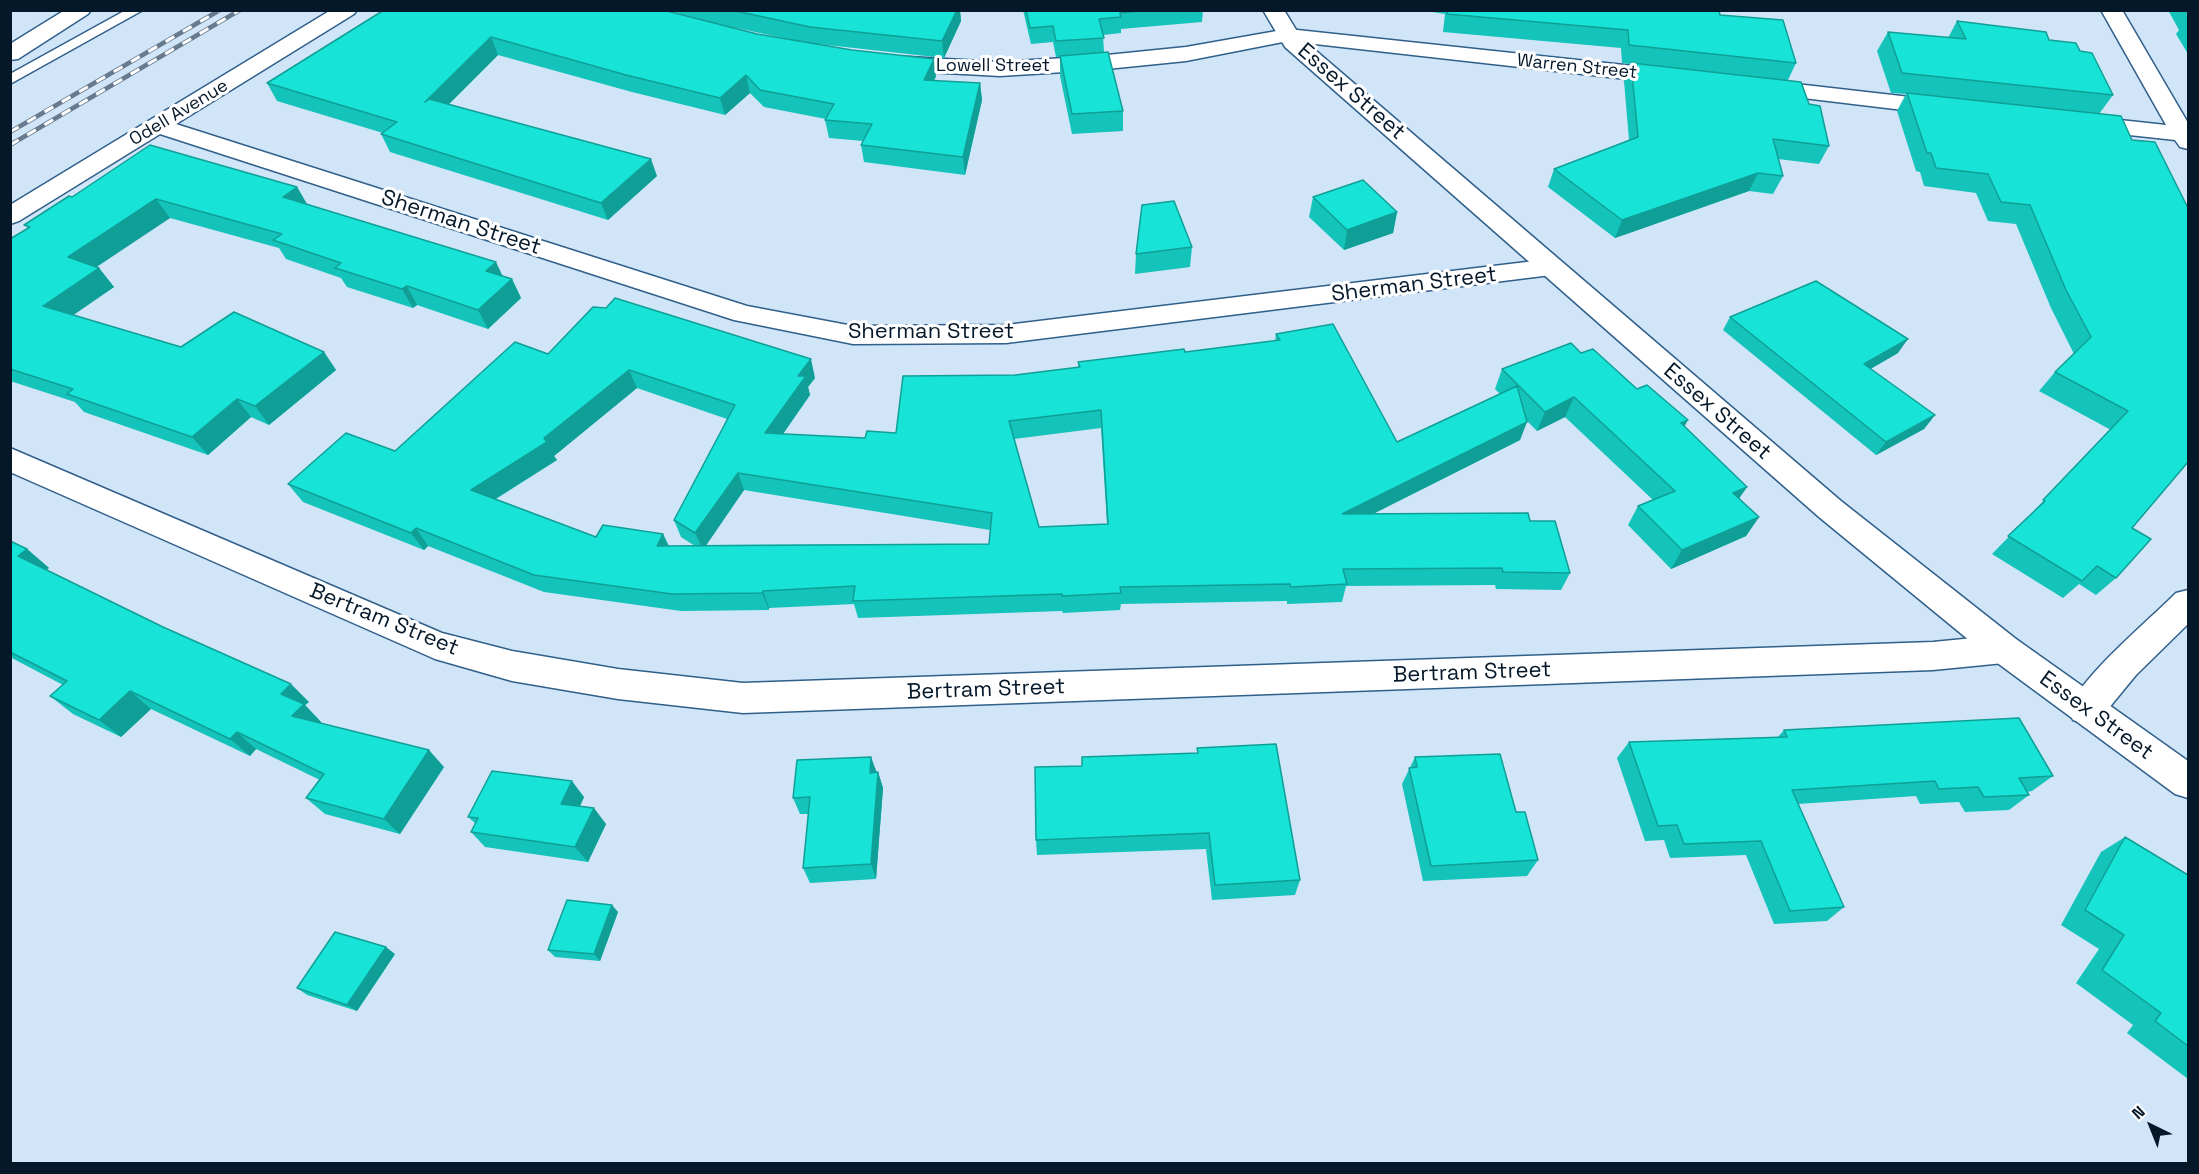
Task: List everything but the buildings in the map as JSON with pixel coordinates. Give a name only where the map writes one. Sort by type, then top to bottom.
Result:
[{"type":"street","points":[[10,54],[81,10]]},
{"type":"street","name":"Odell Avenue","points":[[10,216],[347,10]]},
{"type":"street","points":[[2111,10],[2187,137]]},
{"type":"street","name":"Lowell Street","points":[[874,62],[1000,69],[1186,54],[1281,23]]},
{"type":"street","name":"Warren Street","points":[[1281,23],[1688,79]]},
{"type":"street","name":"Essex Street","points":[[1281,23],[1551,267],[1830,509],[2004,649],[2188,782]]},
{"type":"street","points":[[1736,85],[1971,110]]},
{"type":"street","points":[[2066,121],[2187,137]]},
{"type":"street","name":"Sherman Street","points":[[158,126],[744,314],[853,335],[1006,334],[1551,267]]},
{"type":"street","name":"Bertram Street","points":[[10,459],[435,645],[513,666],[618,684],[743,698],[1933,656],[2004,649]]},
{"type":"street","points":[[2086,709],[2124,665],[2188,603]]},
{"type":"lane","points":[[10,80],[137,10]]},
{"type":"railway","points":[[10,132],[220,10]]},
{"type":"railway","points":[[10,145],[240,10]]}]
